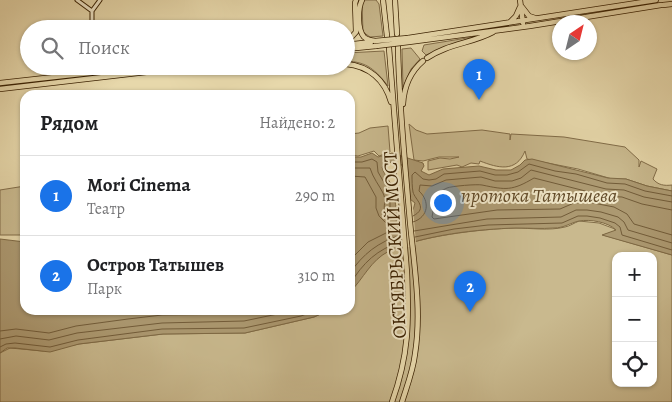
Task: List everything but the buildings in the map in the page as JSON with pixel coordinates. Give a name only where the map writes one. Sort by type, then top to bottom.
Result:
[{"type":"main road","points":[[77,0],[92,11]]},
{"type":"main road","points":[[92,20],[92,11],[100,0]]},
{"type":"main road","points":[[355,33],[356,0]]},
{"type":"main road","points":[[362,0],[359,8],[361,32],[366,39],[375,44]]},
{"type":"main road","points":[[382,0],[387,36]]},
{"type":"main road","points":[[395,0],[397,34]]},
{"type":"main road","points":[[409,40],[509,22],[656,0]]},
{"type":"main road","points":[[520,2],[529,16],[539,18]]},
{"type":"main road","points":[[520,2],[523,27]]},
{"type":"main road","points":[[509,22],[516,16],[520,2]]},
{"type":"main road","points":[[355,47],[496,31],[672,4]]},
{"type":"main road","points":[[401,115],[405,89],[414,70],[425,60],[439,51],[485,37],[496,31]]},
{"type":"main road","points":[[355,44],[375,44]]},
{"type":"main road","points":[[398,47],[401,115]]},
{"type":"main road","points":[[388,48],[394,116]]},
{"type":"main road","points":[[355,65],[361,66],[376,75],[389,96],[394,116]]},
{"type":"main road","points":[[0,83],[78,75]]},
{"type":"main road","points":[[0,89],[124,75]]},
{"type":"main road","name":"ОКТЯБРЬСКИЙ МОСТ","points":[[401,115],[418,325],[416,353],[402,402]]},
{"type":"main road","name":"ОКТЯБРЬСКИЙ МОСТ","points":[[392,402],[405,359],[408,323],[407,273],[394,116]]},
{"type":"shaded area","points":[[365,0],[376,0],[379,4],[383,36],[370,37],[363,32],[362,4]]},
{"type":"shaded area","points":[[473,37],[426,55],[422,51],[424,45]]},
{"type":"shaded area","points":[[411,48],[420,59],[411,69],[403,87],[402,49]]},
{"type":"shaded area","points":[[384,51],[388,86],[379,75],[366,65],[355,62],[355,53]]},
{"type":"shaded area","points":[[409,124],[416,130],[427,134],[482,130],[510,134],[510,140],[511,134],[564,137],[625,147],[639,160],[639,167],[641,161],[657,169],[653,179],[661,185],[672,185],[672,191],[626,179],[612,179],[578,169],[527,159],[525,151],[517,163],[512,166],[500,167],[480,161],[479,164],[471,163],[462,167],[457,165],[428,170],[428,161],[459,157],[439,157],[423,161],[414,160]]},
{"type":"shaded area","points":[[388,126],[390,152],[379,156],[374,151],[355,156],[355,133],[370,128]]},
{"type":"shaded area","points":[[20,187],[20,235],[0,235],[0,190]]},
{"type":"shaded area","points":[[579,221],[599,223],[615,229],[615,231],[603,235],[672,255],[672,402],[0,402],[0,353],[10,348],[43,351],[79,344],[163,334],[245,333],[318,315],[355,315],[355,285],[358,280],[381,255],[400,246],[432,238],[485,230],[515,228],[553,229],[567,227]]},
{"type":"water","name":"протока Татышева","points":[[372,153],[378,157],[392,153],[423,163],[424,166],[421,171],[429,175],[443,169],[479,166],[496,170],[511,170],[525,160],[532,159],[608,178],[626,179],[672,191],[672,255],[602,235],[616,230],[604,223],[593,221],[583,220],[558,228],[469,231],[402,245],[389,251],[372,265],[355,287],[355,157]],"holes":[[[391,162],[400,163],[407,172],[410,199],[415,203],[413,210],[408,212],[397,209],[394,190],[382,167]]]},
{"type":"water","points":[[0,239],[20,241],[20,315],[318,315],[245,333],[163,334],[79,344],[50,352],[7,348],[0,353]]},
{"type":"pier","points":[[398,206],[408,210],[413,206],[416,245],[402,249]]},
{"type":"place","name":"Mori Cinema","points":[[479,100]]},
{"type":"place","name":"Остров Татышев","points":[[470,312]]}]
